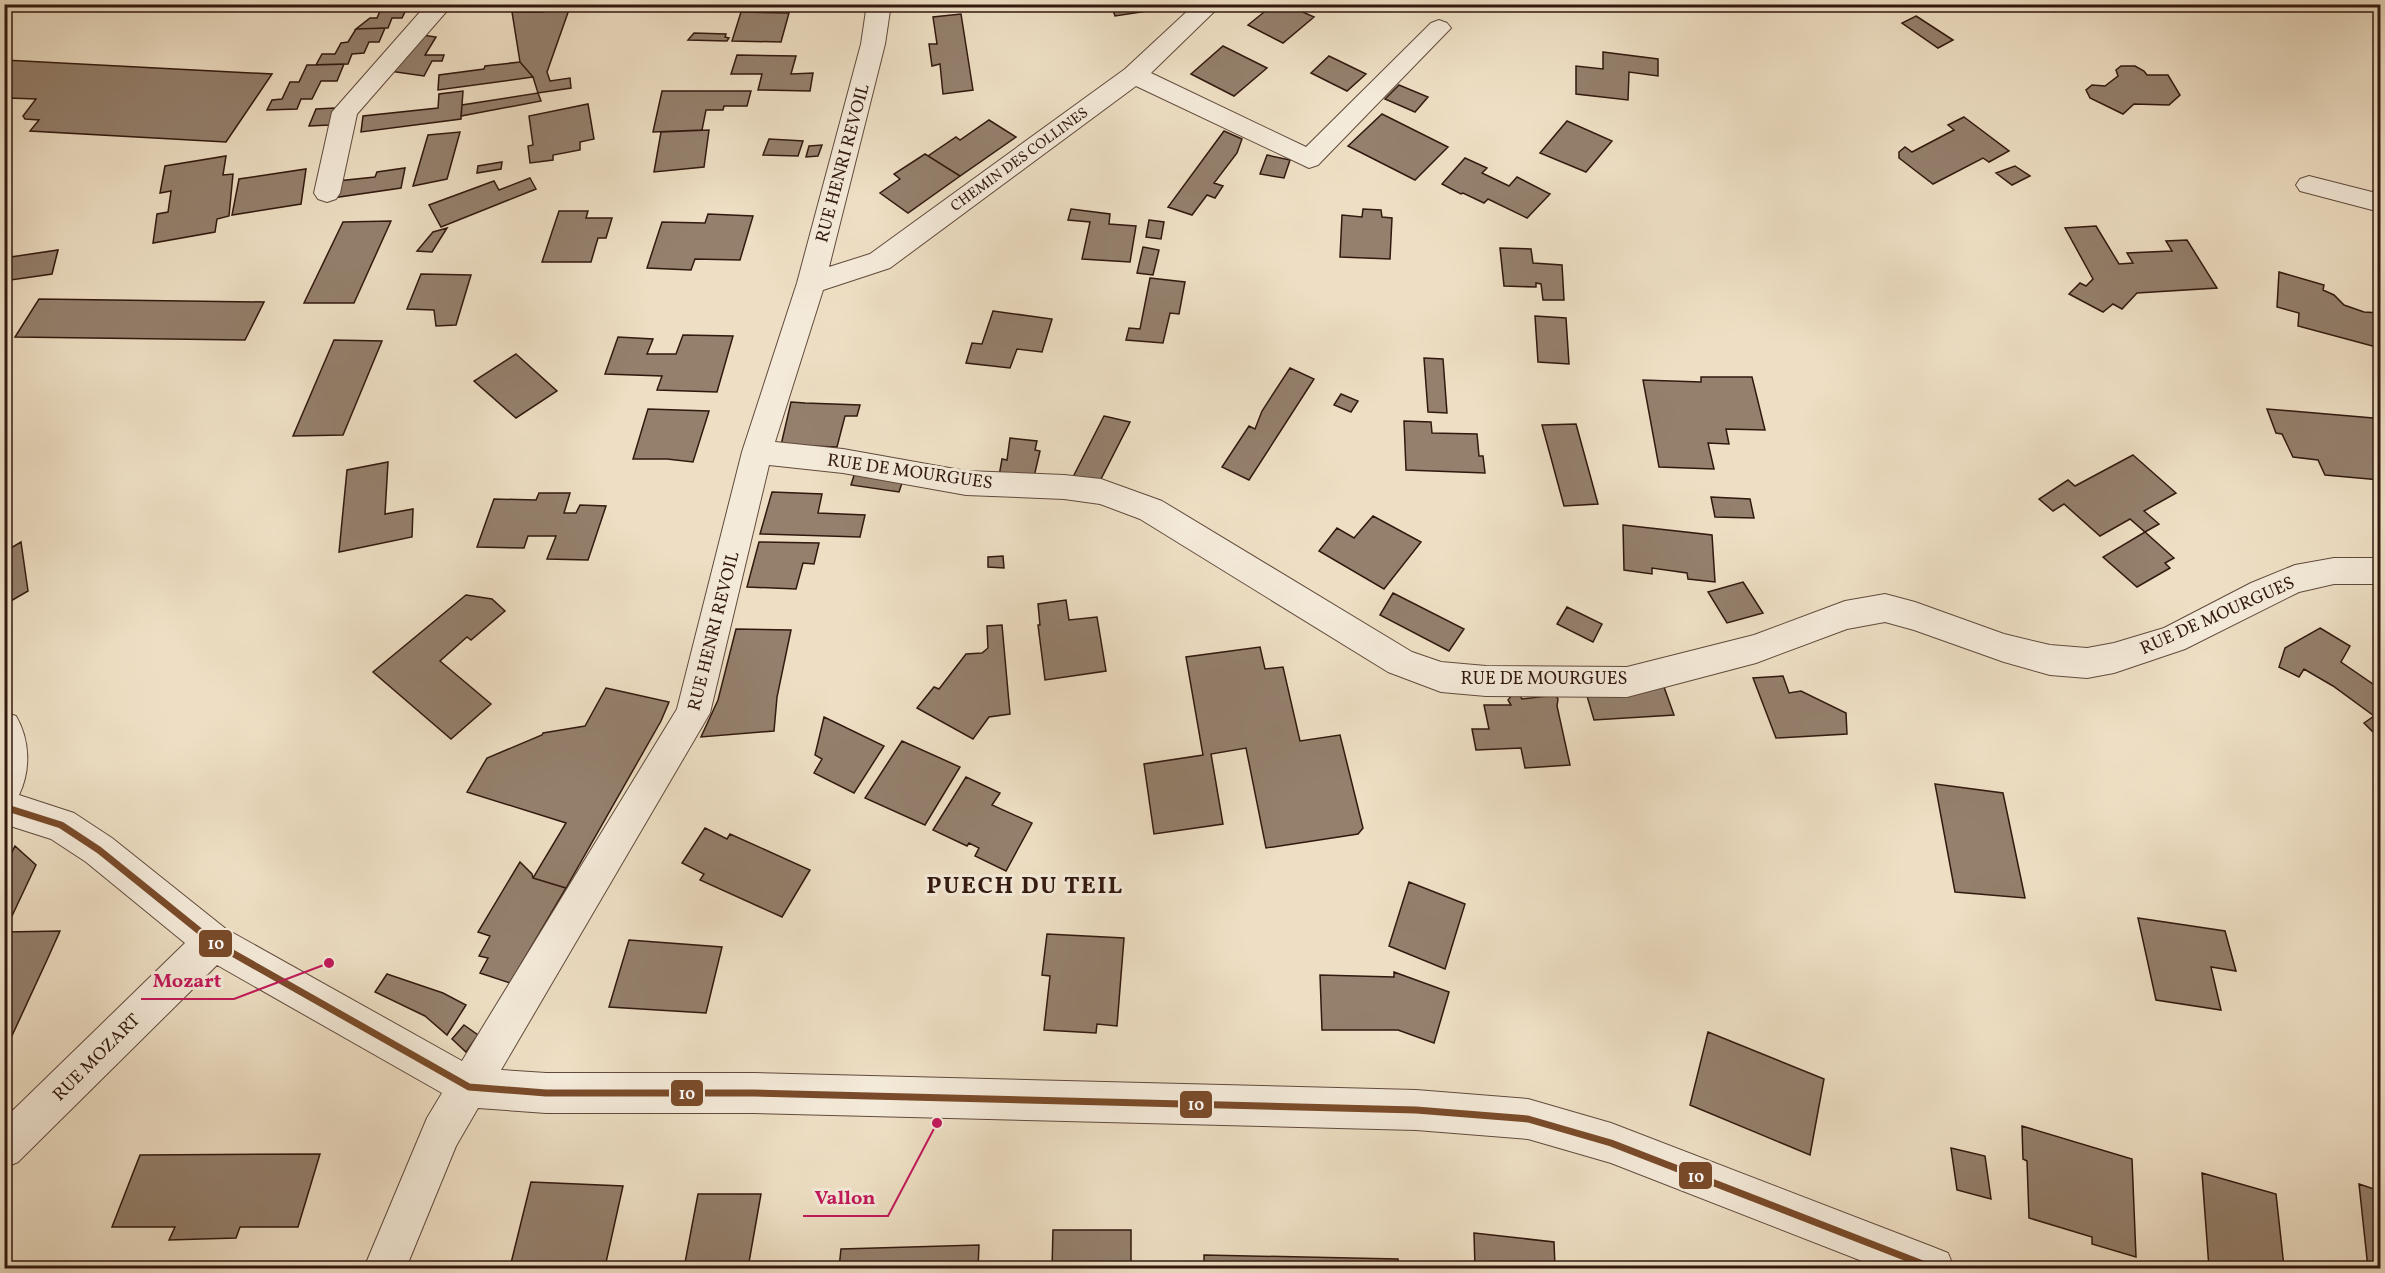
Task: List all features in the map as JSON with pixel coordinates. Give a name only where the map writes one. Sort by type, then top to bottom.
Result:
[{"type":"street","points":[[327,193],[345,112],[441,4]]},
{"type":"street","name":"RUE HENRI REVOIL","points":[[385,1269],[441,1132],[693,714],[757,452],[810,283],[873,44],[879,4]]},
{"type":"street","name":"CHEMIN DES COLLINES","points":[[810,283],[880,261],[1134,75],[1210,4]]},
{"type":"street","points":[[1134,75],[1310,159],[1439,28]]},
{"type":"street","points":[[2309,185],[2380,203]]},
{"type":"street","name":"RUE DE MOURGUES","points":[[757,452],[843,461],[966,483],[1064,487],[1101,492],[1150,510],[1400,662],[1441,677],[1486,681],[1627,682],[1756,649],[1845,615],[1886,608],[2027,654],[2050,660],[2087,663],[2114,658],[2173,639],[2262,593],[2295,579],[2334,571],[2380,572]]},
{"type":"street","points":[[4,727],[9,733],[10,755],[4,790]]},
{"type":"street","points":[[4,807],[61,825],[99,850],[213,942],[469,1087],[546,1094],[754,1093],[1416,1110],[1527,1119],[1611,1143],[1933,1269]]},
{"type":"street","name":"RUE MOZART","points":[[4,1148],[213,942]]},
{"type":"building","points":[[383,4],[414,4],[412,8],[407,8],[402,18],[392,18],[388,28],[356,29],[370,18],[377,18]]},
{"type":"building","points":[[547,4],[571,4],[547,72],[550,81],[570,78],[571,88],[538,93],[533,77],[520,62],[512,12],[543,12]]},
{"type":"building","points":[[1111,4],[1160,4],[1162,9],[1115,16]]},
{"type":"building","points":[[1274,4],[1290,11],[1294,8],[1314,17],[1283,43],[1248,25]]},
{"type":"building","points":[[741,12],[789,13],[781,42],[732,41]]},
{"type":"building","points":[[961,14],[973,90],[943,94],[940,64],[932,66],[929,44],[937,44],[933,17]]},
{"type":"building","points":[[1916,16],[1953,40],[1938,48],[1902,23]]},
{"type":"building","points":[[385,28],[379,42],[369,42],[364,53],[352,54],[348,64],[316,65],[322,54],[335,54],[341,43],[348,42],[356,29]]},
{"type":"building","points":[[694,33],[726,34],[725,37],[729,38],[727,41],[688,40]]},
{"type":"building","points":[[422,35],[436,37],[425,55],[444,55],[442,61],[432,61],[424,76],[389,71]]},
{"type":"building","points":[[1223,46],[1267,68],[1234,96],[1191,74]]},
{"type":"building","points":[[1603,52],[1658,59],[1658,76],[1629,72],[1628,100],[1576,94],[1576,66],[1603,69]]},
{"type":"building","points":[[737,55],[796,56],[791,74],[813,73],[810,91],[758,90],[762,74],[731,74]]},
{"type":"building","points":[[1329,56],[1366,74],[1347,91],[1311,73]]},
{"type":"building","points":[[4,60],[272,74],[226,142],[30,131],[39,120],[25,119],[23,116],[36,99],[9,98],[4,103]]},
{"type":"building","points":[[520,62],[533,77],[438,90],[439,75]]},
{"type":"building","points":[[344,64],[337,81],[321,81],[312,99],[301,99],[297,109],[267,110],[272,100],[282,99],[290,82],[299,82],[307,65]]},
{"type":"building","points":[[2121,66],[2135,66],[2147,75],[2168,75],[2180,95],[2169,105],[2134,104],[2123,114],[2090,98],[2086,90],[2092,85],[2105,86],[2118,76],[2116,70]]},
{"type":"building","points":[[1399,85],[1428,97],[1415,112],[1385,99]]},
{"type":"building","points":[[463,91],[461,119],[361,132],[363,116],[438,108],[439,94]]},
{"type":"building","points":[[662,91],[751,91],[747,106],[724,106],[723,110],[706,110],[702,130],[653,132]]},
{"type":"building","points":[[538,93],[541,101],[461,116],[462,105]]},
{"type":"building","points":[[588,104],[594,139],[580,142],[580,150],[553,155],[553,160],[530,163],[528,146],[533,145],[529,116]]},
{"type":"building","points":[[334,108],[330,125],[309,126],[316,109]]},
{"type":"building","points":[[1382,114],[1448,147],[1415,180],[1348,146]]},
{"type":"building","points":[[1964,117],[2009,151],[1989,162],[1983,158],[1933,184],[1899,158],[1899,152],[1905,147],[1912,152],[1954,130],[1948,125]]},
{"type":"building","points":[[989,120],[1016,137],[960,176],[928,156],[956,137],[960,140]]},
{"type":"building","points":[[1567,121],[1612,141],[1586,172],[1540,153]]},
{"type":"building","points":[[709,130],[704,167],[654,172],[661,132]]},
{"type":"building","points":[[1224,131],[1242,139],[1237,153],[1214,183],[1223,186],[1215,198],[1207,195],[1192,215],[1168,207]]},
{"type":"building","points":[[460,132],[447,179],[413,186],[428,135]]},
{"type":"building","points":[[769,139],[803,141],[798,156],[763,155]]},
{"type":"building","points":[[822,145],[818,156],[806,157],[809,146]]},
{"type":"building","points":[[925,154],[960,176],[908,213],[880,193],[900,179],[894,174]]},
{"type":"building","points":[[1267,155],[1290,160],[1284,178],[1260,174]]},
{"type":"building","points":[[226,156],[223,175],[233,174],[229,216],[217,219],[215,232],[153,243],[157,214],[168,212],[171,191],[160,193],[165,166]]},
{"type":"building","points":[[1465,158],[1487,168],[1482,173],[1509,186],[1517,177],[1550,194],[1527,218],[1488,199],[1484,203],[1442,184]]},
{"type":"building","points":[[502,162],[501,169],[477,173],[478,166]]},
{"type":"building","points":[[2015,166],[2030,176],[2012,185],[1996,173]]},
{"type":"building","points":[[405,168],[401,188],[332,198],[337,181],[375,177],[377,172]]},
{"type":"building","points":[[306,169],[301,204],[232,215],[239,179]]},
{"type":"building","points":[[530,178],[536,189],[441,227],[429,205],[494,181],[499,190]]},
{"type":"building","points":[[1071,209],[1110,214],[1109,224],[1136,226],[1130,262],[1082,259],[1090,222],[1068,220]]},
{"type":"building","points":[[1363,209],[1381,210],[1382,217],[1392,218],[1390,259],[1340,257],[1342,215],[1362,217]]},
{"type":"building","points":[[559,211],[588,211],[586,218],[612,218],[606,238],[598,238],[591,262],[542,262]]},
{"type":"building","points":[[708,214],[753,216],[740,260],[695,259],[691,270],[647,268],[662,222],[705,223]]},
{"type":"building","points":[[1149,220],[1164,222],[1161,239],[1146,237]]},
{"type":"building","points":[[391,221],[354,303],[304,303],[343,222]]},
{"type":"building","points":[[2096,226],[2119,264],[2133,263],[2127,253],[2172,251],[2166,241],[2187,240],[2217,288],[2137,293],[2122,309],[2113,304],[2103,312],[2069,294],[2080,283],[2086,286],[2093,279],[2065,228]]},
{"type":"building","points":[[447,228],[432,252],[417,251],[433,232]]},
{"type":"building","points":[[1143,247],[1159,250],[1153,275],[1137,273]]},
{"type":"building","points":[[1500,248],[1531,249],[1533,263],[1562,265],[1564,300],[1543,300],[1541,284],[1536,283],[1536,287],[1504,286]]},
{"type":"building","points":[[58,250],[52,274],[4,281],[4,258]]},
{"type":"building","points":[[2279,272],[2324,285],[2323,290],[2334,295],[2344,305],[2364,312],[2380,313],[2380,348],[2298,326],[2299,313],[2277,307]]},
{"type":"building","points":[[421,274],[471,275],[456,325],[436,326],[434,310],[407,309]]},
{"type":"building","points":[[1150,278],[1185,282],[1179,314],[1170,313],[1163,343],[1126,340],[1129,328],[1140,329]]},
{"type":"building","points":[[39,299],[264,302],[245,340],[15,337]]},
{"type":"building","points":[[993,311],[1052,319],[1042,352],[1017,349],[1010,368],[966,363],[972,343],[982,344]]},
{"type":"building","points":[[1535,316],[1566,318],[1569,364],[1538,362]]},
{"type":"building","points":[[683,335],[733,336],[717,392],[657,390],[662,376],[605,374],[618,337],[653,339],[647,354],[676,354]]},
{"type":"building","points":[[334,340],[382,341],[343,435],[293,436]]},
{"type":"building","points":[[516,354],[557,391],[516,418],[474,381]]},
{"type":"building","points":[[1424,358],[1443,359],[1447,413],[1428,412]]},
{"type":"building","points":[[1290,368],[1314,379],[1249,480],[1222,467],[1249,426],[1255,429],[1262,411]]},
{"type":"building","points":[[1701,377],[1752,377],[1765,430],[1726,429],[1729,444],[1708,443],[1714,469],[1659,467],[1643,380],[1701,382]]},
{"type":"building","points":[[1341,394],[1358,401],[1351,412],[1334,405]]},
{"type":"building","points":[[791,402],[860,405],[857,416],[845,416],[837,447],[781,445]]},
{"type":"building","points":[[648,409],[709,411],[693,462],[633,459]]},
{"type":"building","points":[[2267,409],[2373,418],[2380,434],[2380,480],[2325,475],[2318,460],[2293,457],[2282,434],[2276,433]]},
{"type":"building","points":[[1104,416],[1130,422],[1101,479],[1072,479]]},
{"type":"building","points":[[1404,421],[1431,422],[1432,433],[1477,434],[1479,456],[1483,456],[1485,473],[1406,470]]},
{"type":"building","points":[[1576,424],[1598,504],[1564,506],[1542,425]]},
{"type":"building","points":[[1010,438],[1037,441],[1035,450],[1040,451],[1034,477],[999,476],[1002,459],[1007,460]]},
{"type":"building","points":[[2133,455],[2176,493],[2144,511],[2159,524],[2145,532],[2130,519],[2100,536],[2064,504],[2053,511],[2039,499],[2068,480],[2075,486]]},
{"type":"building","points":[[388,462],[385,514],[413,509],[412,537],[339,552],[347,470]]},
{"type":"building","points":[[856,469],[904,477],[899,492],[851,485]]},
{"type":"building","points":[[772,492],[822,494],[818,513],[865,515],[860,537],[760,534]]},
{"type":"building","points":[[539,493],[570,493],[564,513],[576,513],[580,505],[606,506],[588,560],[547,559],[556,536],[528,536],[524,548],[477,547],[494,499],[536,500]]},
{"type":"building","points":[[1711,497],[1750,499],[1754,518],[1715,517]]},
{"type":"building","points":[[1373,516],[1421,542],[1384,589],[1319,551],[1337,528],[1354,538]]},
{"type":"building","points":[[1623,525],[1712,535],[1715,582],[1688,579],[1687,573],[1652,568],[1652,574],[1624,570]]},
{"type":"building","points":[[2145,532],[2174,558],[2165,563],[2170,568],[2137,587],[2103,557]]},
{"type":"building","points":[[21,542],[28,591],[4,605],[4,552]]},
{"type":"building","points":[[759,542],[819,543],[814,564],[803,563],[796,589],[747,587]]},
{"type":"building","points":[[1003,556],[1004,568],[988,567],[988,557]]},
{"type":"building","points":[[1743,582],[1763,613],[1727,623],[1708,592]]},
{"type":"building","points":[[1393,593],[1464,629],[1449,651],[1380,615]]},
{"type":"building","points":[[466,595],[492,599],[505,611],[471,640],[467,637],[440,661],[491,704],[451,739],[373,672]]},
{"type":"building","points":[[1066,600],[1069,620],[1097,617],[1106,671],[1045,680],[1038,625],[1040,625],[1038,604]]},
{"type":"building","points":[[1567,607],[1602,624],[1593,642],[1557,624]]},
{"type":"building","points":[[1002,625],[1010,714],[989,717],[973,739],[917,708],[934,687],[939,689],[966,654],[982,653],[988,648],[987,626]]},
{"type":"building","points":[[2320,628],[2350,646],[2341,662],[2380,689],[2380,739],[2364,723],[2374,716],[2333,686],[2304,669],[2299,677],[2279,667],[2285,648]]},
{"type":"building","points":[[736,629],[791,630],[777,697],[774,731],[701,737],[718,700]]},
{"type":"building","points":[[1260,647],[1265,669],[1283,667],[1300,741],[1340,735],[1363,828],[1358,834],[1266,848],[1246,748],[1211,754],[1223,824],[1154,834],[1144,764],[1203,755],[1186,657]]},
{"type":"building","points":[[1783,676],[1789,693],[1801,691],[1846,713],[1847,734],[1776,738],[1753,678]]},
{"type":"building","points":[[1664,687],[1674,715],[1594,720],[1587,696]]},
{"type":"building","points":[[606,688],[669,702],[661,721],[566,888],[533,878],[566,823],[467,792],[487,758],[543,733],[585,726]]},
{"type":"building","points":[[1512,695],[1520,696],[1522,699],[1556,696],[1570,765],[1525,768],[1521,748],[1476,750],[1472,729],[1489,729],[1484,705],[1511,705],[1508,700]]},
{"type":"building","points":[[824,717],[884,746],[854,793],[814,773],[822,759],[815,755]]},
{"type":"building","points":[[902,741],[960,767],[925,825],[865,798]]},
{"type":"building","points":[[966,777],[1000,793],[992,805],[1032,823],[1006,871],[975,856],[979,848],[969,843],[967,846],[933,830]]},
{"type":"building","points":[[1935,784],[2003,793],[2025,898],[1955,892]]},
{"type":"building","points":[[705,828],[727,839],[730,834],[810,870],[782,917],[700,880],[704,874],[682,863]]},
{"type":"building","points":[[15,846],[36,865],[4,933],[4,868]]},
{"type":"building","points":[[520,862],[533,878],[566,888],[510,983],[480,973],[488,958],[479,956],[490,936],[478,932]]},
{"type":"building","points":[[1409,882],[1465,904],[1445,969],[1389,946]]},
{"type":"building","points":[[2138,918],[2225,931],[2236,971],[2211,967],[2221,1010],[2156,1000]]},
{"type":"building","points":[[60,931],[4,1053],[4,936],[6,932]]},
{"type":"building","points":[[1047,934],[1124,938],[1117,1026],[1097,1024],[1096,1033],[1044,1030],[1050,976],[1042,975]]},
{"type":"building","points":[[629,940],[722,947],[706,1013],[609,1007]]},
{"type":"building","points":[[1394,972],[1449,992],[1434,1043],[1398,1030],[1322,1030],[1320,975],[1394,977]]},
{"type":"building","points":[[387,974],[443,993],[466,1005],[447,1035],[425,1016],[375,992]]},
{"type":"building","points":[[464,1025],[478,1035],[466,1052],[452,1039]]},
{"type":"building","points":[[1708,1032],[1824,1079],[1810,1155],[1690,1105]]},
{"type":"building","points":[[2022,1126],[2132,1159],[2136,1257],[2092,1244],[2092,1237],[2029,1218],[2027,1161],[2023,1159]]},
{"type":"building","points":[[1951,1148],[1985,1156],[1991,1199],[1957,1190]]},
{"type":"building","points":[[320,1154],[298,1227],[240,1227],[236,1238],[169,1240],[175,1227],[112,1227],[140,1155]]},
{"type":"building","points":[[2202,1173],[2276,1194],[2284,1267],[2271,1264],[2271,1268],[2209,1268]]},
{"type":"building","points":[[531,1182],[623,1186],[605,1267],[511,1263]]},
{"type":"building","points":[[2359,1184],[2380,1191],[2380,1268],[2368,1268]]},
{"type":"building","points":[[698,1194],[761,1194],[748,1268],[684,1268]]},
{"type":"building","points":[[1053,1230],[1131,1230],[1131,1268],[1052,1268]]},
{"type":"building","points":[[1474,1233],[1554,1242],[1555,1268],[1475,1268]]},
{"type":"building","points":[[979,1245],[978,1268],[839,1268],[841,1249]]},
{"type":"building","points":[[1204,1255],[1398,1259],[1398,1268],[1204,1268]]},
{"type":"transit line","name":"10","points":[[4,807],[61,825],[99,850],[213,942],[469,1087],[546,1093],[754,1093],[1416,1110],[1528,1119],[1611,1143],[1933,1268]]},
{"type":"place","name":"Mozart","points":[[329,963]]},
{"type":"place","name":"Vallon","points":[[937,1123]]},
{"type":"district","name":"PUECH DU TEIL","points":[[1025,885]]}]
